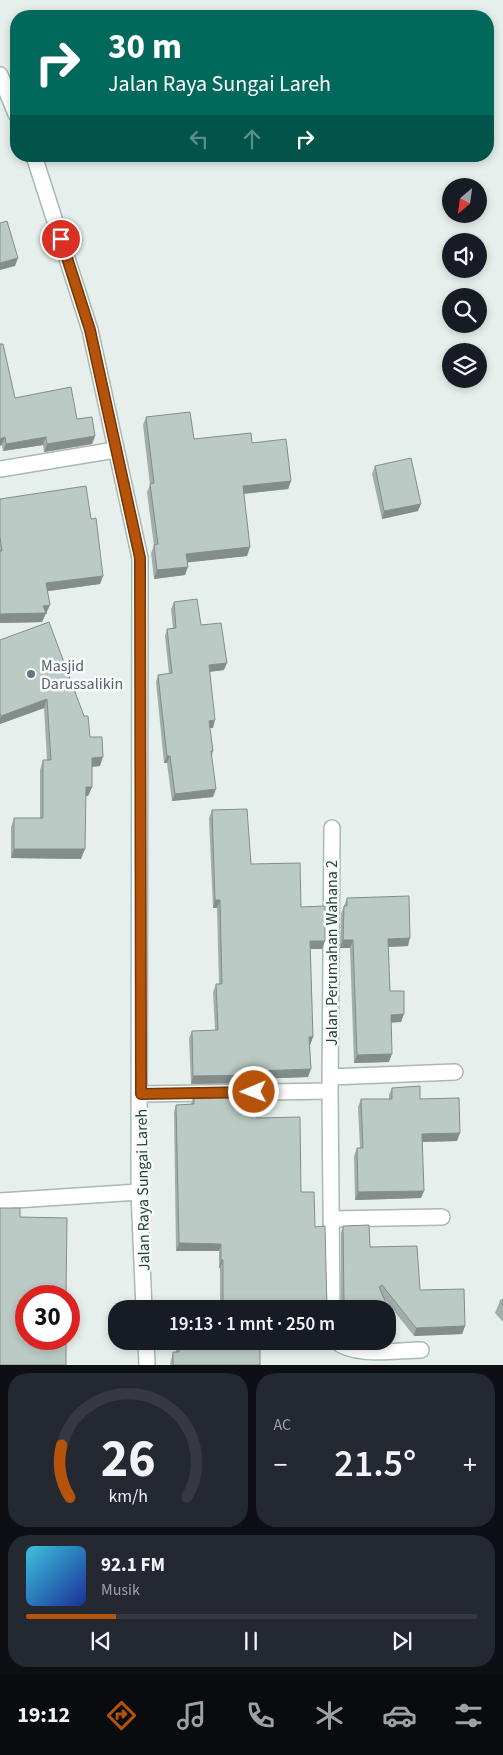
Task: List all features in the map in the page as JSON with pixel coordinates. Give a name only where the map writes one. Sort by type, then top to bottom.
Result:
[{"type":"street","points":[[0,75],[10,99]]},
{"type":"street","name":"Jalan Raya Sungai Lareh","points":[[36,162],[90,330],[140,558],[141,1094],[139,1192],[144,1300]]},
{"type":"street","points":[[0,470],[115,450]]},
{"type":"street","name":"Jalan Perumahan Wahana 2","points":[[332,828],[330,1084],[332,1300]]},
{"type":"street","points":[[141,1094],[330,1084],[455,1072]]},
{"type":"street","points":[[0,1201],[139,1192]]},
{"type":"street","points":[[332,1219],[442,1217]]},
{"type":"street","points":[[146,1350],[147,1365]]},
{"type":"street","points":[[396,1350],[421,1350]]},
{"type":"building","points":[[7,221],[18,258],[0,263],[0,223]]},
{"type":"building","points":[[0,344],[3,344],[15,398],[71,387],[77,419],[92,417],[95,436],[47,444],[46,437],[6,444],[5,437],[0,439]]},
{"type":"building","points":[[190,412],[194,439],[251,433],[252,443],[286,439],[291,481],[243,486],[250,547],[186,554],[188,567],[157,570],[154,545],[158,544],[150,484],[154,483],[146,417]]},
{"type":"building","points":[[411,458],[421,504],[384,511],[375,466]]},
{"type":"building","points":[[86,486],[91,519],[96,518],[103,576],[46,583],[50,605],[43,606],[46,613],[0,614],[0,551],[2,551],[0,499]]},
{"type":"building","points":[[197,599],[201,625],[221,623],[227,663],[209,665],[215,720],[209,721],[216,789],[175,794],[170,756],[167,756],[158,675],[172,673],[167,629],[176,628],[174,602]]},
{"type":"building","points":[[49,622],[84,716],[88,716],[90,737],[102,737],[103,757],[92,758],[92,787],[86,787],[85,849],[14,849],[14,818],[43,818],[43,760],[51,760],[47,699],[1,716],[0,640]]},
{"type":"building","points":[[247,809],[251,864],[300,863],[301,907],[325,906],[325,941],[310,941],[313,1037],[309,1037],[311,1069],[256,1071],[256,1075],[193,1076],[192,1031],[218,1030],[216,984],[222,984],[220,900],[215,900],[212,810]]},
{"type":"building","points":[[409,896],[410,938],[388,939],[390,991],[404,991],[404,1014],[391,1015],[392,1054],[357,1055],[353,940],[343,940],[344,906],[347,906],[347,898]]},
{"type":"building","points":[[420,1086],[420,1099],[459,1098],[460,1133],[422,1134],[424,1191],[358,1192],[357,1148],[363,1148],[361,1099],[392,1099],[392,1088]]},
{"type":"building","points":[[256,1094],[257,1118],[300,1117],[301,1192],[314,1192],[315,1227],[325,1226],[327,1300],[223,1300],[221,1244],[179,1243],[176,1105],[194,1104],[194,1095]]},
{"type":"building","points":[[0,1208],[20,1208],[20,1217],[67,1218],[66,1285],[15,1285],[15,1350],[66,1350],[66,1365],[0,1365]]},
{"type":"building","points":[[369,1225],[370,1247],[417,1246],[420,1290],[464,1289],[465,1326],[416,1328],[396,1303],[396,1300],[394,1300],[382,1285],[379,1287],[385,1300],[344,1300],[343,1226]]},
{"type":"building","points":[[179,1350],[260,1350],[260,1365],[173,1365],[173,1352],[179,1352]]},
{"type":"place","name":"Masjid Darussalikin","points":[[31,674]]},
{"type":"route","points":[[61,239],[90,330],[140,558],[139,852],[141,1094],[254,1092]]}]
